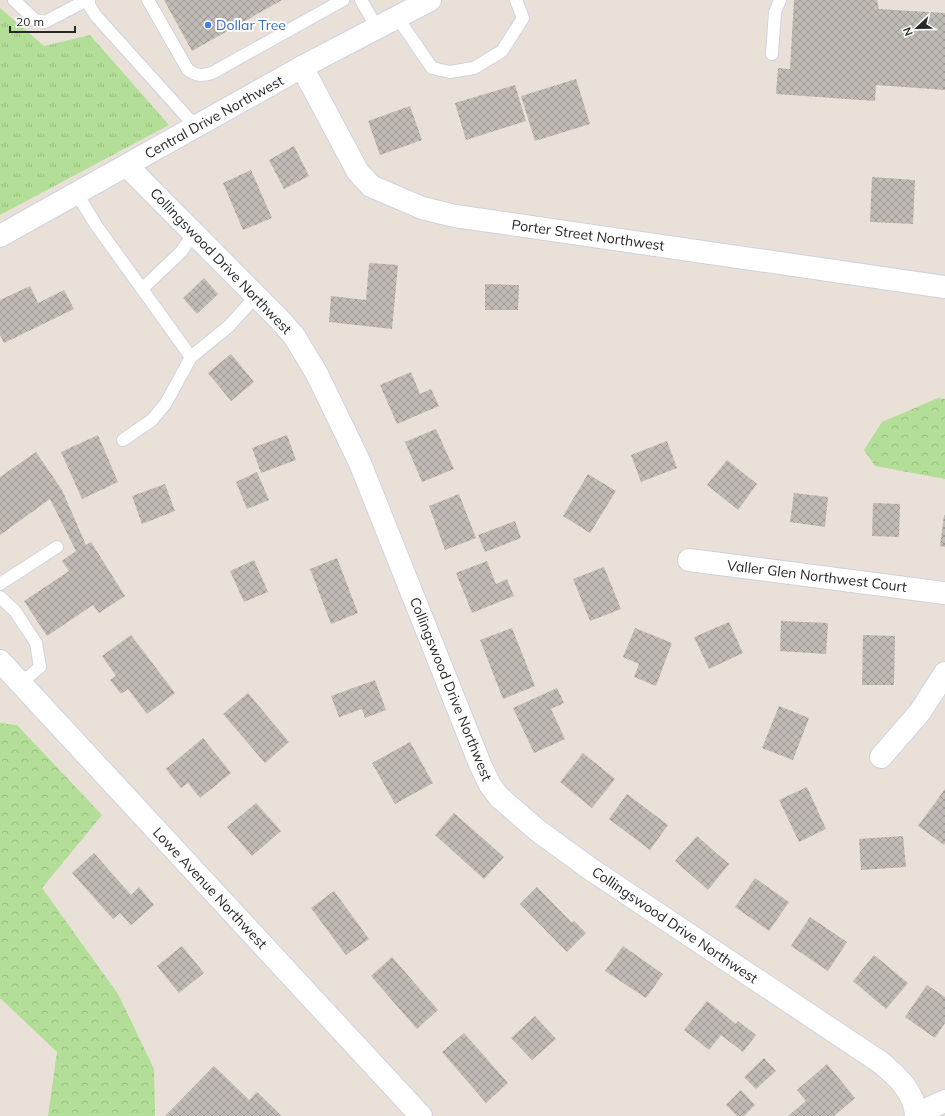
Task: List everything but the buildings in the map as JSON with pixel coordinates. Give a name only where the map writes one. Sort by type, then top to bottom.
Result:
[{"type":"street","name":"Central Drive Northwest","points":[[0,236],[302,67],[430,0]]},
{"type":"street","name":"Porter Street Northwest","points":[[302,67],[358,172],[371,186],[422,208],[455,216],[945,287]]},
{"type":"street","name":"Collingswood Drive Northwest","points":[[127,166],[294,336],[321,381],[360,462],[480,764],[490,785],[499,797],[537,830],[589,868],[880,1062],[899,1077],[909,1094],[916,1115]]},
{"type":"street","name":"Valler Glen Northwest Court","points":[[689,560],[945,593]]},
{"type":"street","name":"Lowe Avenue Northwest","points":[[0,661],[421,1116]]},
{"type":"street","points":[[881,757],[920,712],[945,673]]},
{"type":"street","points":[[916,1115],[945,1101]]},
{"type":"lane","points":[[14,0],[35,20],[45,22],[88,0],[96,16],[196,127]]},
{"type":"lane","points":[[148,0],[188,70],[202,76],[212,73],[343,0]]},
{"type":"lane","points":[[361,0],[377,28]]},
{"type":"lane","points":[[397,17],[432,68],[450,72],[474,68],[502,51],[523,18],[516,0]]},
{"type":"lane","points":[[772,54],[775,12],[780,0]]},
{"type":"lane","points":[[77,194],[96,224],[191,357]]},
{"type":"lane","points":[[143,288],[181,252],[194,233]]},
{"type":"lane","points":[[123,440],[152,420],[166,403],[191,357],[229,326],[256,296]]},
{"type":"lane","points":[[0,584],[57,547]]},
{"type":"lane","points":[[0,598],[16,611],[36,643],[40,667],[21,683]]},
{"type":"green space","points":[[0,8],[44,46],[90,35],[169,125],[0,215]]},
{"type":"green space","points":[[938,398],[945,399],[945,479],[875,466],[864,450],[882,422]]},
{"type":"green space","points":[[0,723],[17,725],[102,815],[42,888],[118,994],[154,1069],[155,1116],[48,1116],[57,1052],[0,998]]},
{"type":"place","name":"Dollar Tree","points":[[208,25]]}]
